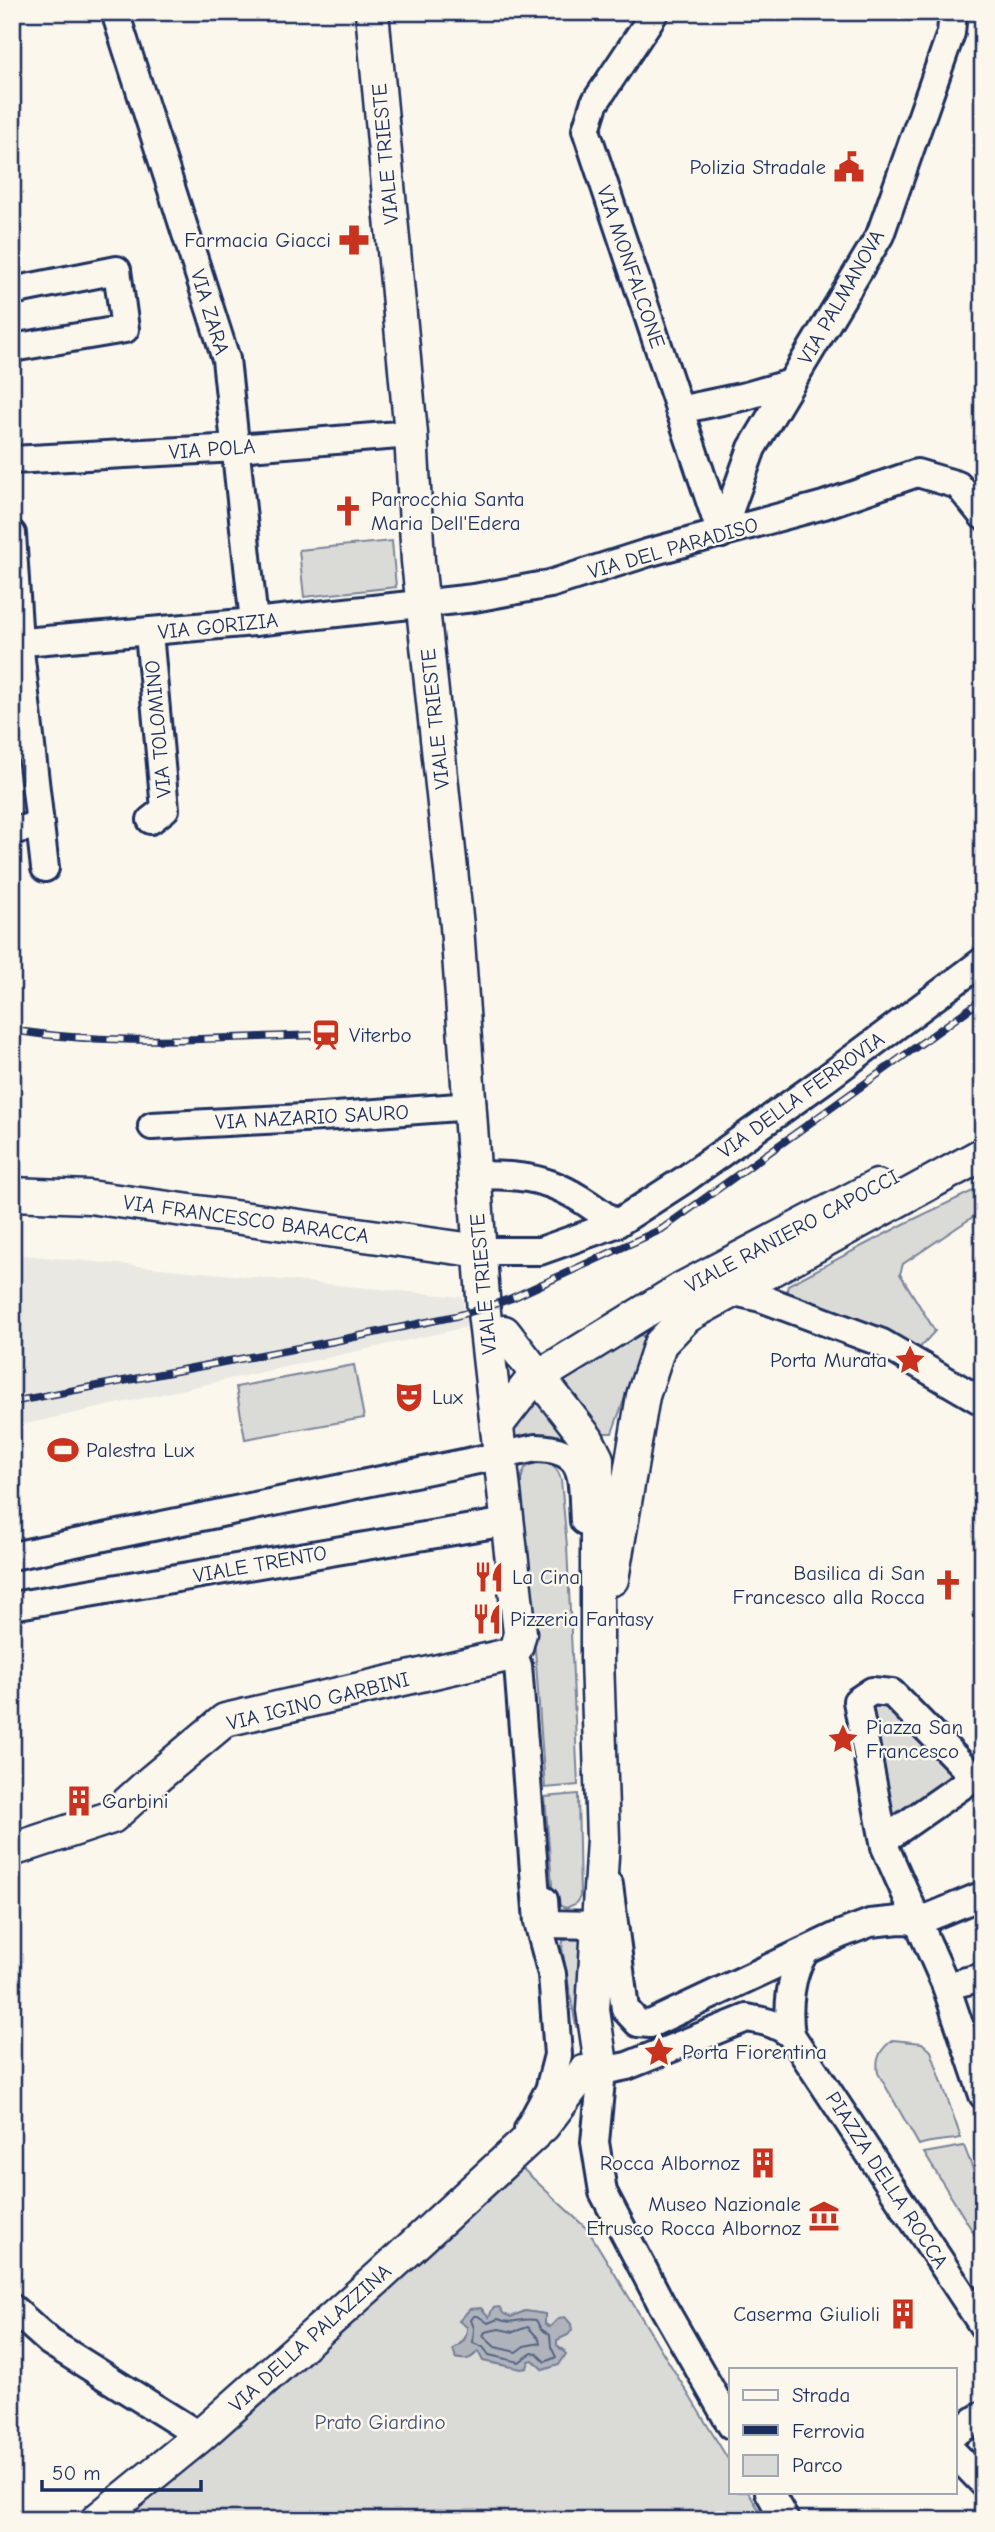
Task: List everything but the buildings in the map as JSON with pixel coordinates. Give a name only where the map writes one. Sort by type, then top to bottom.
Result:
[{"type":"main road","name":"VIALE TRIESTE","points":[[372,12],[411,434],[418,561],[457,926],[472,1106],[480,1251],[494,1322],[498,1440],[514,1644]]},
{"type":"main road","name":"VIALE RANIERO CAPOCCI","points":[[498,1440],[528,1385],[538,1377],[683,1288],[983,1131]]},
{"type":"main road","name":"VIALE RANIERO CAPOCCI","points":[[597,1659],[643,1396],[660,1344],[686,1317],[730,1291],[983,1154]]},
{"type":"main road","name":"VIA FRANCESCO BARACCA","points":[[12,1194],[89,1198],[480,1251]]},
{"type":"main road","points":[[494,1322],[528,1342],[560,1348],[605,1336]]},
{"type":"main road","points":[[494,1322],[587,1439],[597,1459],[597,1659],[603,1839],[593,2010],[602,2071]]},
{"type":"main road","name":"VIA IGINO GARBINI","points":[[12,1850],[112,1817],[225,1720],[514,1644]]},
{"type":"main road","name":"VIA DELLA PALAZZINA","points":[[97,2520],[200,2436],[379,2277],[543,2126],[584,2072],[602,2071]]},
{"type":"street","name":"VIA ZARA","points":[[116,12],[226,359],[254,622]]},
{"type":"street","name":"VIA MONFALCONE","points":[[654,12],[594,104],[586,130],[721,534]]},
{"type":"street","name":"VIA PALMANOVA","points":[[721,534],[752,448],[880,235],[951,33],[953,12]]},
{"type":"street","points":[[12,291],[117,270],[125,329],[12,348]]},
{"type":"street","points":[[679,410],[791,383]]},
{"type":"street","points":[[746,396],[752,448]]},
{"type":"street","name":"VIA POLA","points":[[12,460],[237,448],[411,434]]},
{"type":"street","name":"VIA DEL PARADISO","points":[[423,603],[474,598],[550,584],[647,553],[824,505],[917,473],[958,485],[983,516]]},
{"type":"street","points":[[12,534],[16,642],[45,868]]},
{"type":"street","name":"VIA GORIZIA","points":[[16,642],[149,633],[423,603]]},
{"type":"street","name":"VIA TOLOMINO","points":[[149,633],[165,809],[151,820]]},
{"type":"street","points":[[12,830],[40,826]]},
{"type":"street","name":"VIA DELLA FERROVIA","points":[[480,1251],[540,1251],[615,1224],[695,1172],[824,1080],[983,961]]},
{"type":"street","name":"VIA NAZARIO SAURO","points":[[152,1126],[472,1106]]},
{"type":"street","points":[[475,1175],[515,1175],[549,1181],[578,1196],[615,1224]]},
{"type":"street","points":[[730,1291],[761,1298],[882,1343],[983,1402]]},
{"type":"street","points":[[12,1556],[498,1440],[536,1448],[557,1449],[571,1456],[580,1469],[597,1659]]},
{"type":"street","points":[[505,1508],[519,1460],[536,1448]]},
{"type":"street","name":"VIALE TRENTO","points":[[12,1606],[505,1508]]},
{"type":"street","points":[[514,1644],[530,1666],[546,1924],[597,1925]]},
{"type":"street","name":"VIA DELLA PALAZZINA","points":[[514,1644],[518,1665],[538,1922],[552,1974],[558,2056],[549,2090],[517,2149]]},
{"type":"street","points":[[884,1840],[979,1774],[892,1693],[872,1691],[857,1701],[884,1840],[946,1986],[983,2095]]},
{"type":"street","points":[[603,1839],[625,2009],[638,2023],[650,2025],[841,1934],[870,1923],[920,1921],[983,1895]]},
{"type":"street","points":[[791,2035],[789,2023],[793,1976],[796,1965],[805,1952]]},
{"type":"street","points":[[946,1986],[983,1978]]},
{"type":"street","points":[[729,2422],[661,2303],[603,2192],[595,2142],[602,2071],[627,2066],[747,2018],[767,2021],[782,2027],[791,2035]]},
{"type":"street","name":"PIAZZA DELLA ROCCA","points":[[791,2035],[983,2326]]},
{"type":"street","points":[[12,2308],[50,2342],[200,2436]]},
{"type":"street","points":[[956,2432],[983,2415]]},
{"type":"street","points":[[956,2455],[983,2483]]},
{"type":"street","points":[[770,2494],[785,2520]]},
{"type":"shaded area","points":[[12,1254],[462,1297],[467,1327],[12,1427]]},
{"type":"green space","points":[[392,541],[396,587],[304,597],[299,550]]},
{"type":"green space","points":[[983,1186],[983,1210],[903,1264],[900,1274],[935,1331],[915,1353],[893,1332],[786,1295],[788,1285]]},
{"type":"green space","points":[[639,1335],[646,1339],[612,1433],[603,1433],[557,1383],[557,1376]]},
{"type":"green space","points":[[354,1365],[364,1418],[245,1439],[236,1387]]},
{"type":"green space","points":[[533,1402],[543,1407],[551,1416],[562,1437],[511,1437],[519,1415]]},
{"type":"green space","points":[[536,1462],[553,1466],[561,1480],[567,1546],[578,1785],[545,1788],[528,1552],[520,1521],[519,1499],[525,1468]]},
{"type":"green space","points":[[881,1699],[959,1773],[890,1822],[869,1706]]},
{"type":"green space","points":[[578,1794],[580,1897],[575,1904],[566,1908],[558,1905],[553,1897],[545,1797]]},
{"type":"green space","points":[[577,1938],[583,1942],[581,2028],[576,2027],[562,1948],[563,1941]]},
{"type":"green space","points":[[893,2040],[922,2043],[931,2051],[961,2138],[919,2145],[878,2073],[880,2054]]},
{"type":"green space","points":[[964,2146],[983,2195],[983,2248],[924,2153]]},
{"type":"green space","name":"Prato Giardino","points":[[522,2168],[588,2230],[729,2461],[729,2494],[749,2494],[765,2520],[121,2520]],"holes":[[[525,2311],[545,2314],[545,2324],[554,2333],[557,2345],[564,2350],[529,2361],[478,2351],[468,2359],[456,2358],[454,2350],[467,2336],[467,2327],[492,2313],[511,2317]]]},
{"type":"water","points":[[499,2307],[504,2314],[511,2317],[525,2311],[545,2314],[545,2324],[550,2327],[559,2318],[565,2317],[572,2330],[557,2340],[557,2345],[566,2354],[559,2365],[543,2370],[533,2360],[529,2361],[527,2368],[521,2369],[483,2361],[478,2351],[468,2359],[456,2358],[453,2349],[464,2340],[467,2331],[467,2327],[459,2321],[470,2309],[481,2308],[489,2317],[493,2308]]},
{"type":"railway","points":[[12,1402],[456,1316],[512,1298],[662,1229],[983,999]]},
{"type":"railway","points":[[12,1030],[129,1040],[326,1035]]},
{"type":"place","name":"Polizia Stradale","points":[[849,167]]},
{"type":"place","name":"Farmacia Giacci","points":[[354,240]]},
{"type":"place","name":"Parrocchia Santa Maria Dell'Edera","points":[[348,511]]},
{"type":"place","name":"Viterbo","points":[[326,1035]]},
{"type":"place","name":"Porta Murata","points":[[910,1360]]},
{"type":"place","name":"Lux","points":[[409,1397]]},
{"type":"place","name":"Palestra Lux","points":[[63,1450]]},
{"type":"place","name":"La Cina","points":[[489,1577]]},
{"type":"place","name":"Basilica di San Francesco alla Rocca","points":[[948,1585]]},
{"type":"place","name":"Pizzeria Fantasy","points":[[487,1619]]},
{"type":"place","name":"Piazza San Francesco","points":[[843,1739]]},
{"type":"place","name":"Garbini","points":[[79,1801]]},
{"type":"place","name":"Porta Fiorentina","points":[[659,2052]]},
{"type":"place","name":"Rocca Albornoz","points":[[763,2163]]},
{"type":"place","name":"Museo Nazionale Etrusco Rocca Albornoz","points":[[824,2216]]},
{"type":"place","name":"Caserma Giulioli","points":[[903,2314]]}]
